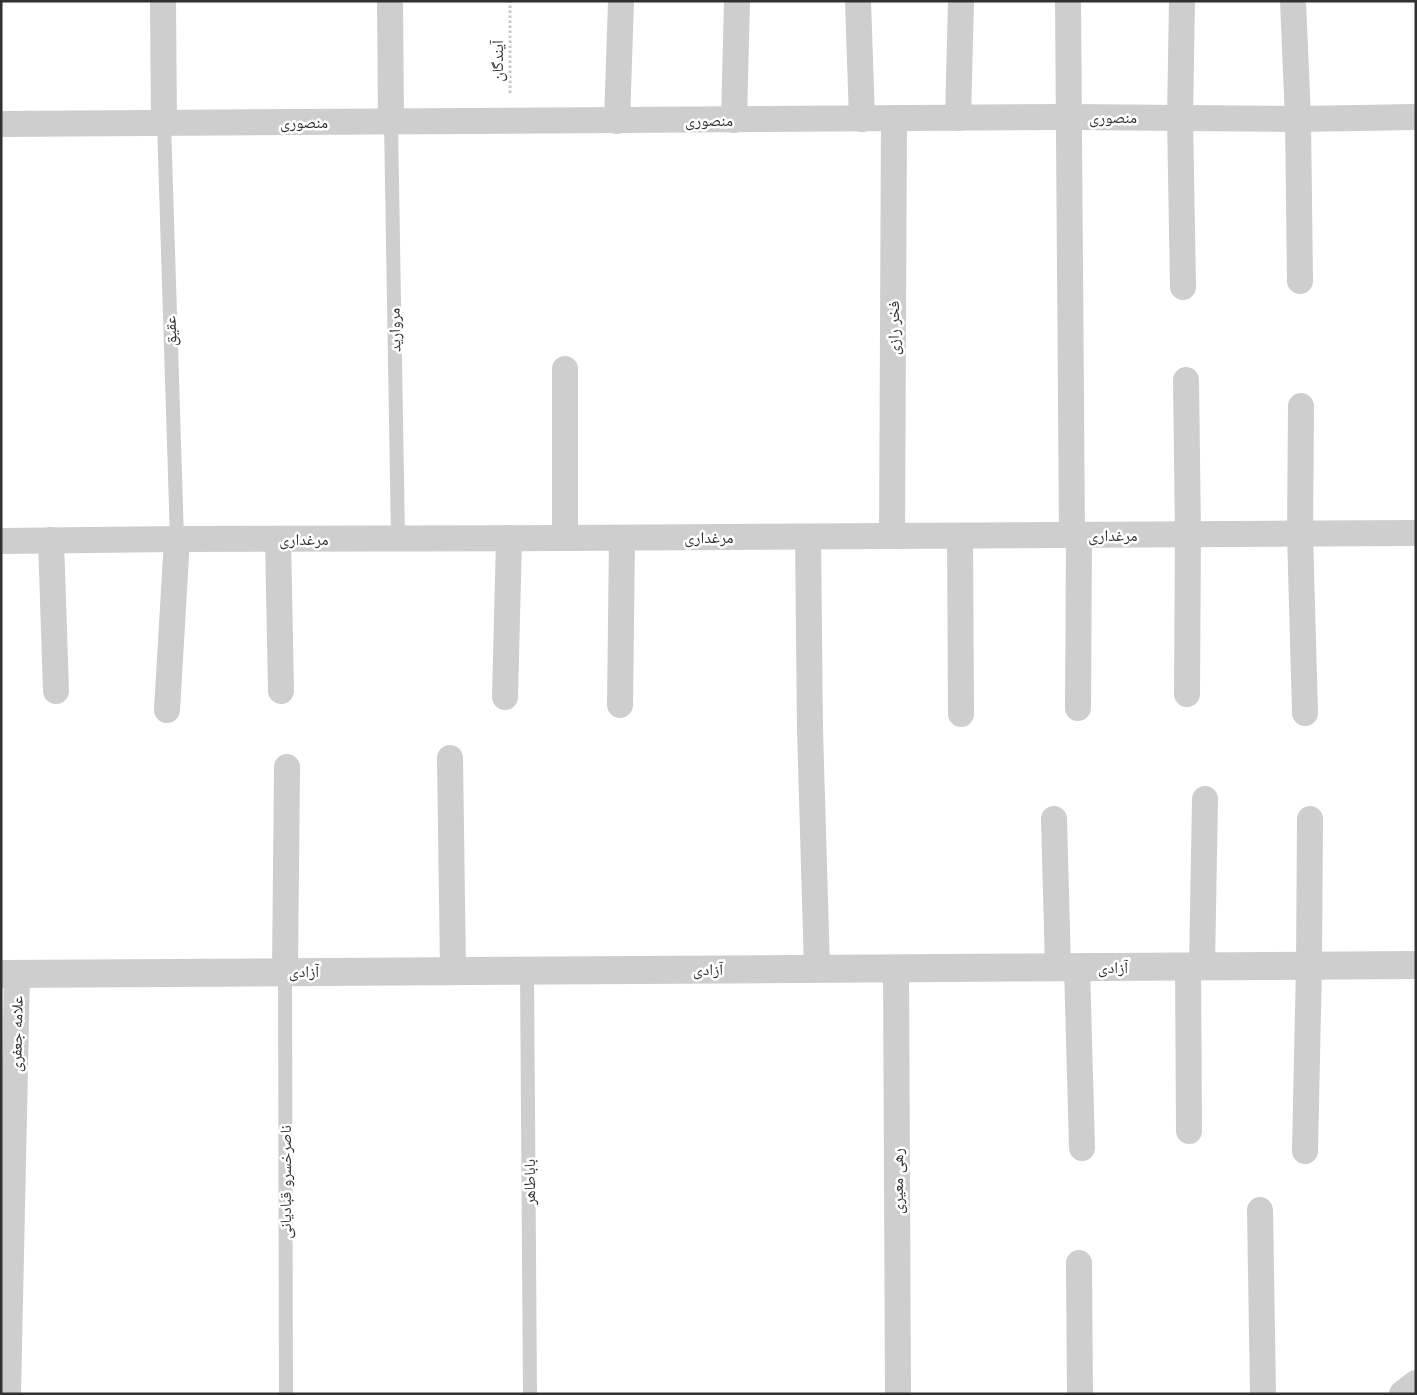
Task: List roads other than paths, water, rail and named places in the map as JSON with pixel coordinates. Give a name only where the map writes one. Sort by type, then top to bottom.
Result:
[{"type":"street","points":[[163,1],[164,123]]},
{"type":"street","points":[[390,1],[391,122]]},
{"type":"street","points":[[617,120],[621,1]]},
{"type":"street","points":[[734,120],[737,1]]},
{"type":"street","points":[[858,1],[862,119]]},
{"type":"street","points":[[958,118],[961,1]]},
{"type":"street","points":[[1068,1],[1068,117],[1078,708]]},
{"type":"street","points":[[1182,1],[1180,118],[1183,286]]},
{"type":"street","points":[[1293,1],[1298,119],[1300,281]]},
{"type":"street","name":"منصوری","points":[[1,124],[1068,117],[1298,119],[1416,117]]},
{"type":"street","name":"فخر رازی","points":[[892,536],[894,119]]},
{"type":"street","points":[[565,369],[565,538]]},
{"type":"street","points":[[1186,380],[1188,534],[1186,694]]},
{"type":"street","points":[[1301,406],[1300,534],[1305,713]]},
{"type":"street","name":"مرغداری","points":[[1,541],[1416,533]]},
{"type":"street","points":[[960,536],[961,714]]},
{"type":"street","points":[[808,537],[810,730],[817,968]]},
{"type":"street","points":[[505,696],[508,538]]},
{"type":"street","points":[[620,705],[622,538]]},
{"type":"street","points":[[167,710],[177,539]]},
{"type":"street","points":[[278,539],[281,691]]},
{"type":"street","points":[[51,540],[56,691]]},
{"type":"street","points":[[450,758],[453,971]]},
{"type":"street","points":[[285,971],[287,767]]},
{"type":"street","points":[[1189,1131],[1195,966],[1205,799]]},
{"type":"street","points":[[1054,819],[1082,1148]]},
{"type":"street","points":[[1305,1151],[1310,819]]},
{"type":"street","name":"آزادی","points":[[9,974],[1416,965]]},
{"type":"street","name":"رهی معیری","points":[[896,968],[898,1394]]},
{"type":"street","name":"علامه جعفری","points":[[8,1394],[9,974]]},
{"type":"street","points":[[1260,1210],[1263,1394]]},
{"type":"street","points":[[1079,1263],[1080,1394]]},
{"type":"street","points":[[1404,1394],[1416,1384]]},
{"type":"lane","name":"مروارید","points":[[391,122],[398,539]]},
{"type":"lane","name":"عقیق","points":[[164,123],[177,539]]},
{"type":"lane","name":"باباطاهر","points":[[527,970],[530,1394]]},
{"type":"lane","name":"ناصرخسرو قبادیانی","points":[[285,971],[286,1394]]}]
